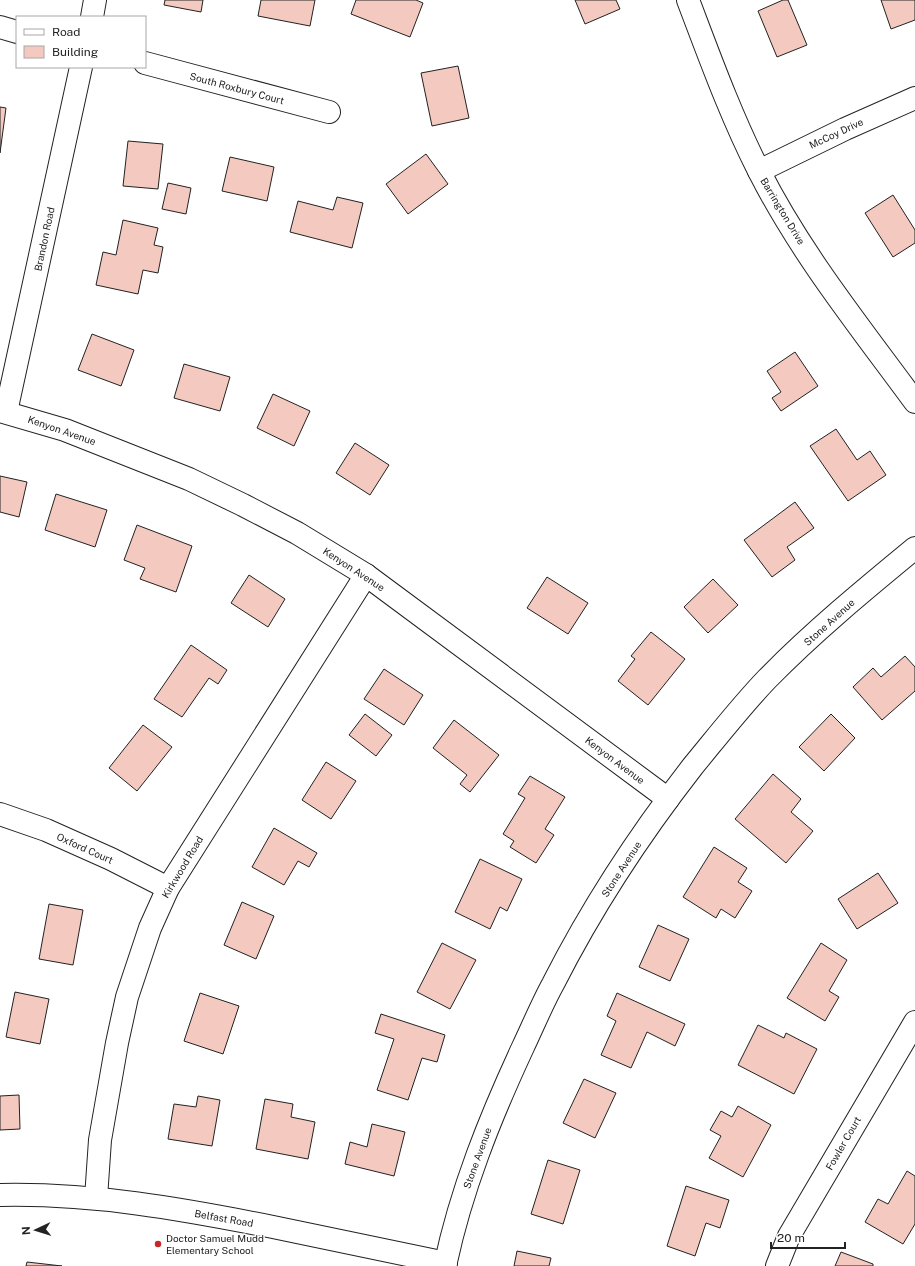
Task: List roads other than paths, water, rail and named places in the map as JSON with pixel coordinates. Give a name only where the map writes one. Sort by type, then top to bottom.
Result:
[{"type":"street","points":[[92,16],[95,0]]},
{"type":"street","name":"Barrington Drive","points":[[688,0],[725,97],[759,171],[785,218],[848,312],[915,402]]},
{"type":"street","points":[[0,27],[16,32]]},
{"type":"street","name":"South Roxbury Court","points":[[146,63],[329,112]]},
{"type":"street","name":"Brandon Road","points":[[3,411],[81,68]]},
{"type":"street","name":"McCoy Drive","points":[[759,171],[845,129],[915,98]]},
{"type":"street","name":"Kenyon Avenue","points":[[3,411],[65,430],[189,479],[243,504],[297,532],[366,575],[668,799]]},
{"type":"street","name":"Stone Avenue","points":[[445,1264],[457,1215],[473,1166],[495,1108],[552,985],[578,938],[612,883],[668,799],[715,738],[766,680],[866,588],[915,548]]},
{"type":"street","name":"Kirkwood Road","points":[[96,1198],[100,1140],[117,1043],[127,997],[150,928],[168,888],[366,575]]},
{"type":"street","name":"Oxford Court","points":[[0,814],[46,830],[111,859],[168,888]]},
{"type":"street","name":"Fowler Court","points":[[778,1266],[789,1236],[915,1022]]},
{"type":"street","name":"Belfast Road","points":[[0,1195],[36,1194],[96,1198],[152,1205],[233,1219],[445,1264]]},
{"type":"place","name":"Doctor Samuel Mudd Elementary School","points":[[158,1244]]}]
